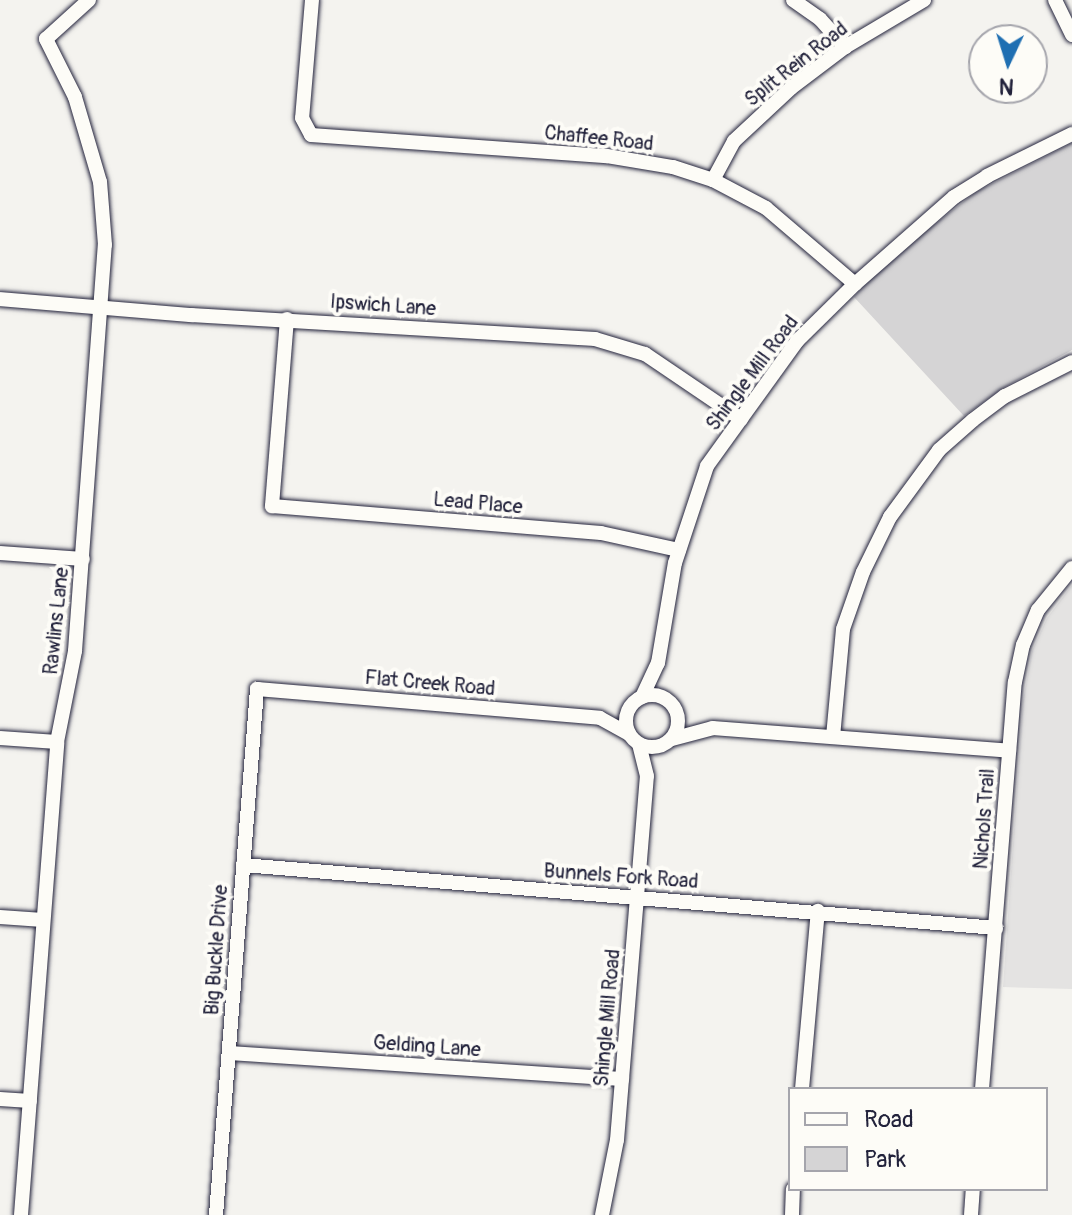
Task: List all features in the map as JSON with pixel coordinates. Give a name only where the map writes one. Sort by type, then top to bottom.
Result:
[{"type":"street","name":"Rawlins Lane","points":[[21,1215],[57,742],[72,674],[83,559],[105,245],[100,182],[75,97],[46,39],[89,0]]},
{"type":"street","name":"Chaffee Road","points":[[312,0],[302,118],[305,129],[319,137],[631,158],[713,180],[751,199],[786,222],[855,284]]},
{"type":"street","points":[[793,0],[820,19],[845,47]]},
{"type":"street","name":"Split Rein Road","points":[[713,180],[727,152],[745,129],[845,47],[924,0]]},
{"type":"street","points":[[1055,0],[1072,35]]},
{"type":"street","name":"Shingle Mill Road","points":[[638,699],[658,663],[664,613],[679,550],[707,466],[797,341],[855,284],[954,197],[987,176],[1072,134]]},
{"type":"street","name":"Ipswich Lane","points":[[0,299],[611,342],[652,358],[741,419]]},
{"type":"street","name":"Lead Place","points":[[287,319],[272,506],[606,533],[679,550]]},
{"type":"street","points":[[833,737],[843,629],[863,572],[890,517],[939,450],[973,420],[1005,396],[1072,362]]},
{"type":"street","points":[[0,553],[83,559]]},
{"type":"street","name":"Nichols Trail","points":[[982,1087],[1015,682],[1023,645],[1038,610],[1072,568]]},
{"type":"street","name":"Shingle Mill Road","points":[[658,663],[672,704]]},
{"type":"street","name":"Flat Creek Road","points":[[257,689],[600,718],[634,739]]},
{"type":"street","name":"Big Buckle Drive","points":[[216,1215],[257,689]]},
{"type":"street","points":[[600,718],[622,711],[638,699],[652,695],[713,728]]},
{"type":"street","points":[[638,699],[626,717],[634,739],[666,742],[713,728],[1009,751]]},
{"type":"street","points":[[666,742],[679,724],[672,704]]},
{"type":"street","points":[[0,738],[57,742]]},
{"type":"street","name":"Shingle Mill Road","points":[[602,1215],[614,1159],[647,776],[634,739]]},
{"type":"street","name":"Shingle Mill Road","points":[[647,776],[666,742]]},
{"type":"street","name":"Bunnels Fork Road","points":[[243,865],[996,928]]},
{"type":"street","points":[[802,1087],[818,911]]},
{"type":"street","points":[[0,917],[43,920]]},
{"type":"street","name":"Gelding Lane","points":[[229,1053],[622,1079]]},
{"type":"street","points":[[0,1099],[30,1101]]},
{"type":"street","points":[[792,1215],[793,1191]]},
{"type":"street","points":[[971,1215],[973,1191]]},
{"type":"shaded area","points":[[1072,585],[1072,989],[1003,987],[1023,701],[1032,651],[1047,618]]},
{"type":"green space","points":[[1072,143],[1072,350],[1003,388],[964,416],[854,297],[883,265],[976,192]]}]
